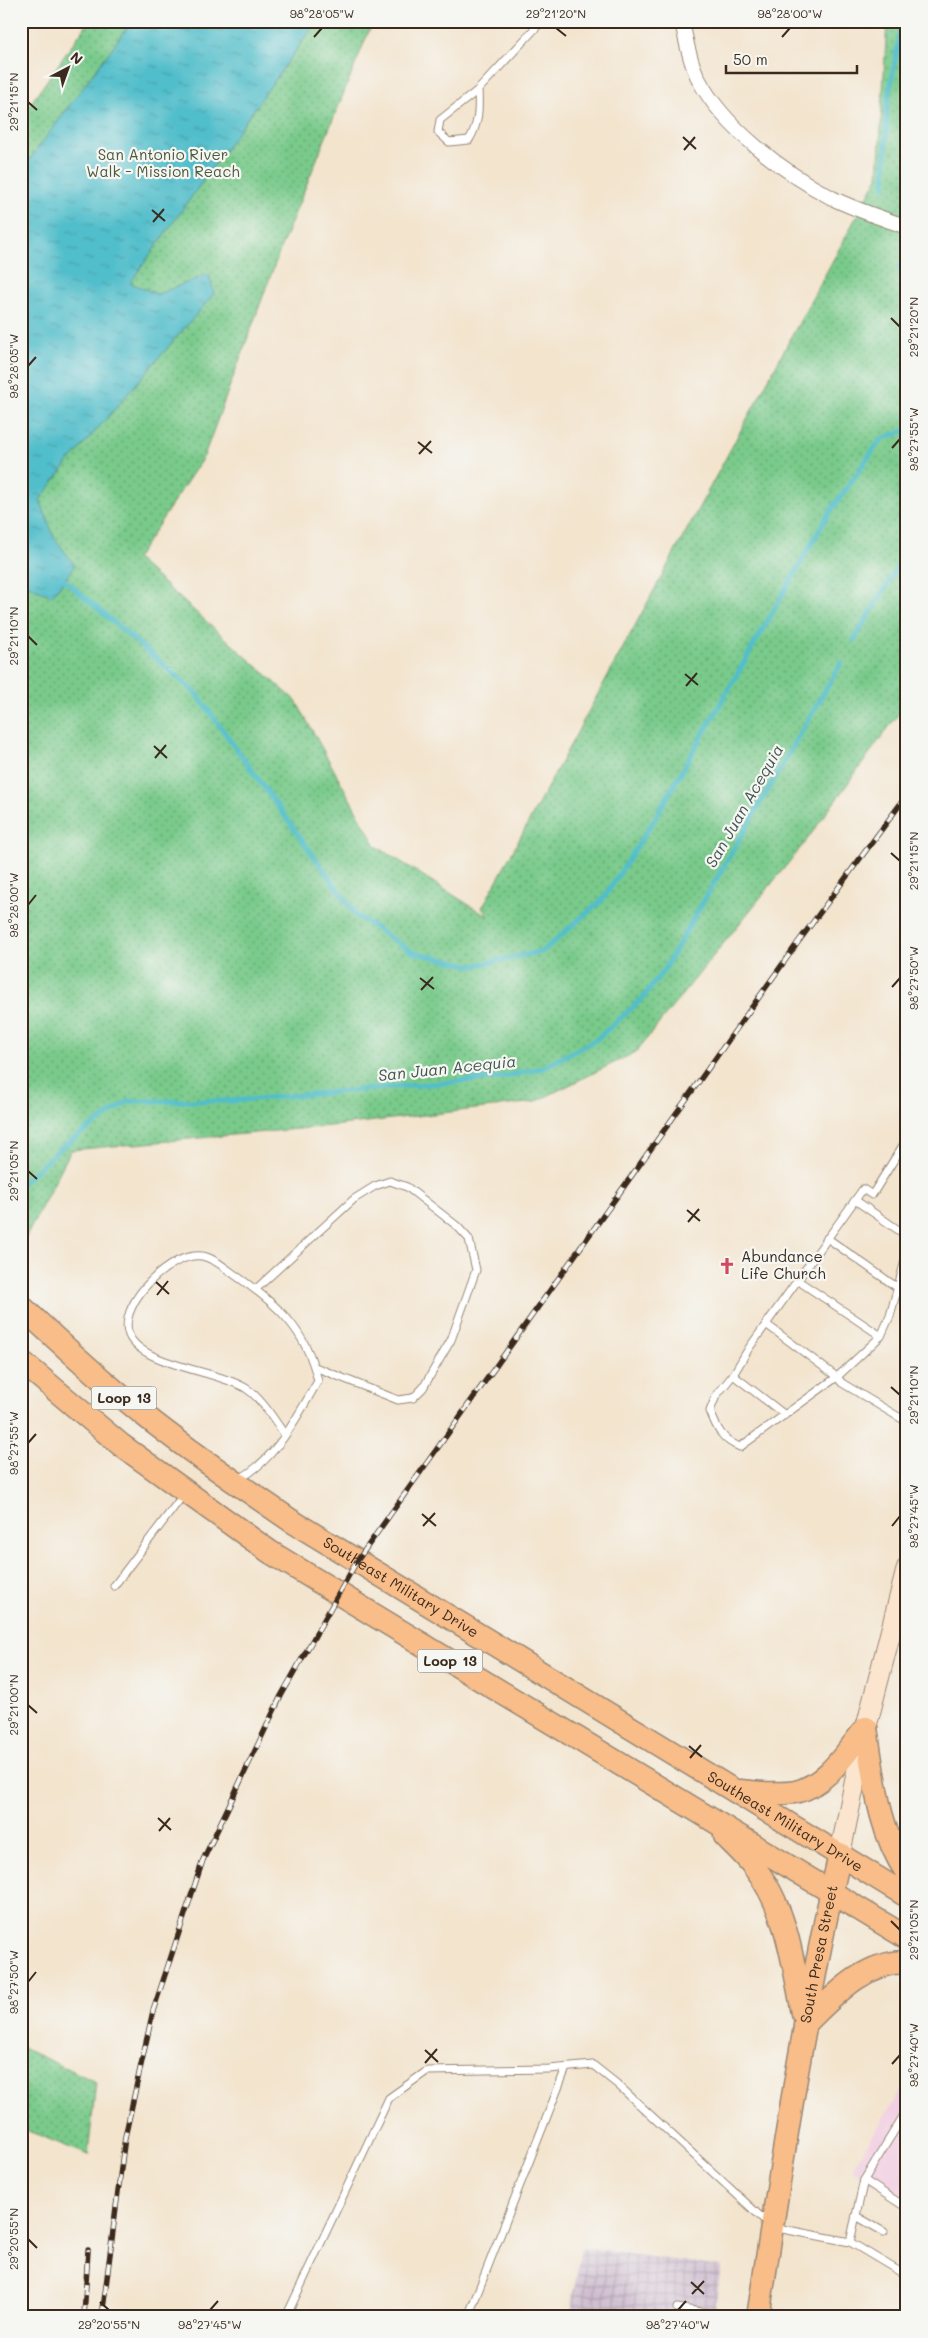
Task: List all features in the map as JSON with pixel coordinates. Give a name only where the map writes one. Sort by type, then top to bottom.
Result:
[{"type":"main road","name":"Southeast Military Drive","points":[[21,1306],[53,1337],[145,1416],[234,1482],[348,1556],[907,1896]]},
{"type":"main road","name":"Loop 13","points":[[21,1361],[121,1445],[270,1552],[907,1938]]},
{"type":"main road","points":[[213,1511],[234,1482]]},
{"type":"main road","name":"South Presa Street","points":[[758,2317],[805,2024],[866,1728],[907,1568]]},
{"type":"main road","points":[[737,1791],[776,1794],[797,1792],[827,1775],[866,1728]]},
{"type":"main road","points":[[866,1728],[879,1807],[889,1838],[907,1873]]},
{"type":"main road","points":[[708,1817],[755,1867],[770,1891],[784,1926],[805,2024]]},
{"type":"main road","points":[[805,2024],[842,1988],[865,1972],[899,1962],[907,1962]]},
{"type":"street","points":[[682,21],[699,79],[713,103],[737,129],[784,168],[833,198],[907,227]]},
{"type":"lane","points":[[478,90],[476,128],[469,140],[449,142],[438,132],[440,120],[478,90],[542,21]]},
{"type":"lane","points":[[907,1139],[872,1195],[863,1189],[749,1348],[733,1375],[716,1396],[710,1411],[723,1439],[740,1447],[837,1377],[881,1336],[890,1316],[907,1253]]},
{"type":"lane","points":[[256,1289],[354,1199],[375,1186],[390,1181],[407,1187],[457,1226],[469,1239],[476,1270],[451,1340],[423,1388],[412,1398],[398,1400],[315,1367]]},
{"type":"lane","points":[[855,1200],[907,1236]]},
{"type":"lane","points":[[827,1238],[898,1288]]},
{"type":"lane","points":[[234,1482],[255,1471],[285,1435],[318,1381],[315,1367],[298,1330],[277,1306],[256,1289],[209,1258],[196,1256],[169,1266],[142,1291],[129,1310],[127,1330],[135,1345],[145,1353],[169,1363],[228,1379],[248,1390],[262,1404],[285,1435]]},
{"type":"lane","points":[[797,1280],[881,1336]]},
{"type":"lane","points":[[766,1324],[837,1377],[842,1383],[907,1422]]},
{"type":"lane","points":[[733,1375],[785,1415]]},
{"type":"lane","points":[[114,1586],[186,1492]]},
{"type":"lane","points":[[286,2317],[389,2098],[427,2071],[566,2068],[593,2065],[632,2098],[772,2227],[850,2242],[907,2276]]},
{"type":"lane","points":[[468,2317],[566,2068]]},
{"type":"lane","points":[[850,2242],[864,2180],[907,2110]]},
{"type":"lane","points":[[864,2180],[907,2208]]},
{"type":"lane","points":[[856,2216],[884,2232]]},
{"type":"lane","points":[[677,2308],[730,2317]]},
{"type":"shaded area","points":[[907,2081],[907,2204],[851,2170]]},
{"type":"shaded area","points":[[581,2248],[721,2266],[714,2317],[570,2317]]},
{"type":"green space","name":"San Antonio River Walk - Mission Reach","points":[[89,21],[373,21],[282,245],[204,456],[136,559],[296,701],[376,846],[488,917],[482,908],[878,177],[887,21],[907,21],[907,702],[806,841],[636,1052],[535,1102],[341,1125],[71,1150],[21,1247],[21,117]]},
{"type":"green space","points":[[21,2047],[96,2082],[88,2155],[21,2128]]},
{"type":"water","points":[[132,21],[317,21],[130,283],[158,294],[209,274],[214,294],[68,463],[40,500],[54,537],[75,566],[52,596],[21,582],[21,171]]},
{"type":"waterway","name":"San Juan Acequia","points":[[885,186],[887,107],[902,21]]},
{"type":"waterway","name":"San Juan Acequia","points":[[899,267],[907,280]]},
{"type":"waterway","points":[[60,576],[196,693],[357,916],[412,952],[473,966],[543,951],[603,899],[654,820],[828,515],[881,439],[907,430]]},
{"type":"waterway","name":"San Juan Acequia","points":[[854,640],[907,551]]},
{"type":"waterway","name":"San Juan Acequia","points":[[21,1184],[63,1146],[129,1101],[231,1101],[499,1078],[542,1068],[597,1039],[643,998],[665,968],[841,663]]},
{"type":"railway","points":[[102,2317],[125,2137],[153,2011],[203,1860],[281,1696],[357,1561],[799,941],[907,795]]},
{"type":"railway","points":[[84,2317],[88,2250]]},
{"type":"place","name":"Abundance Life Church","points":[[727,1266]]}]
